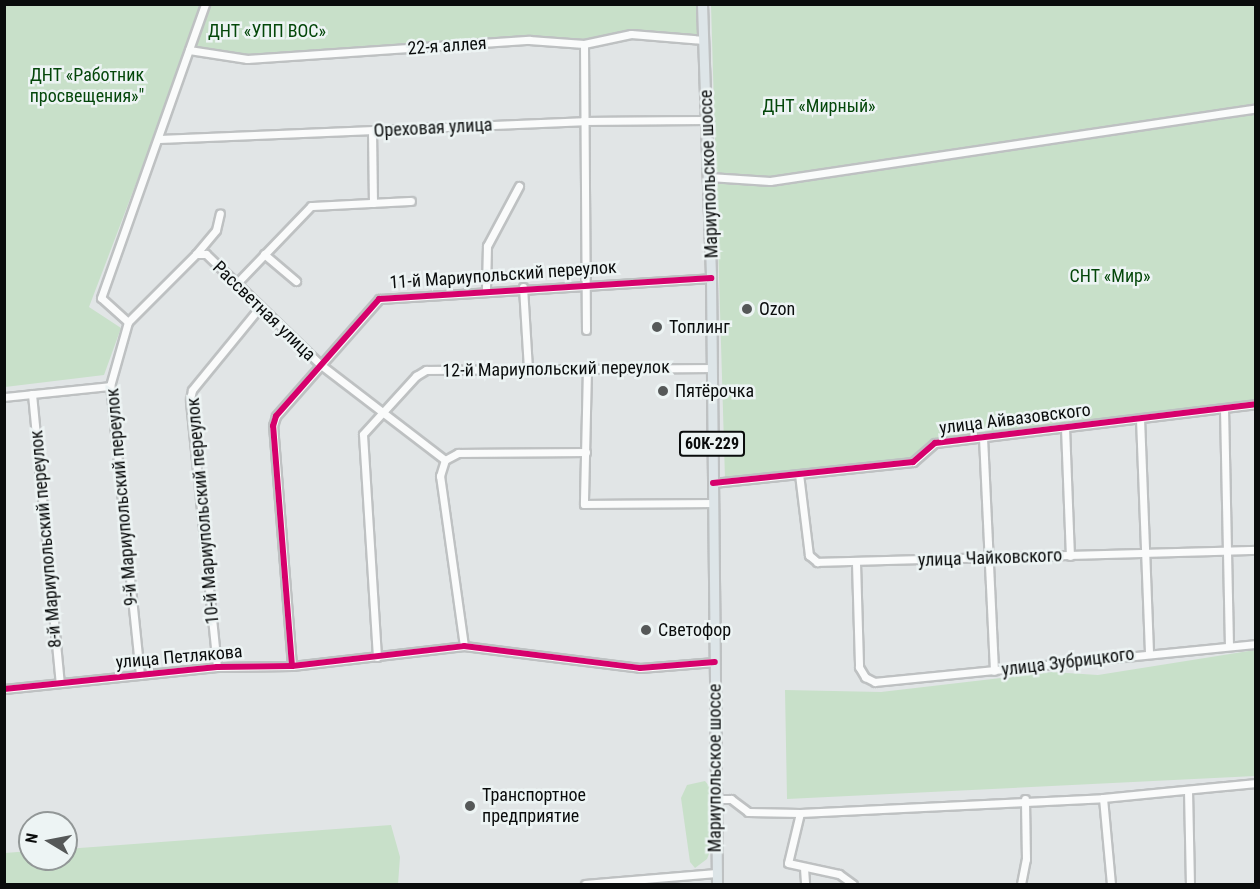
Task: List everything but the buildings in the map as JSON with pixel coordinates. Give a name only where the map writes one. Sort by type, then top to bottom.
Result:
[{"type":"main road","name":"Мариупольское шоссе","points":[[702,4],[711,278],[717,885]]},
{"type":"street","points":[[128,322],[101,298],[205,4]]},
{"type":"street","name":"22-я аллея","points":[[189,50],[247,59],[529,40],[584,44],[631,34],[704,40]]},
{"type":"street","points":[[584,44],[586,330]]},
{"type":"street","points":[[709,177],[770,181],[1256,108]]},
{"type":"street","name":"Ореховая улица","points":[[159,139],[583,121],[707,120]]},
{"type":"street","points":[[372,131],[373,203]]},
{"type":"street","name":"11-й Мариупольский переулок","points":[[486,289],[487,246],[519,186]]},
{"type":"street","points":[[236,284],[311,206],[411,201]]},
{"type":"street","name":"9-й Мариупольский переулок","points":[[140,675],[110,386],[128,322],[196,255],[216,230],[220,213]]},
{"type":"street","name":"Рассветная улица","points":[[196,255],[206,254],[321,365],[445,460]]},
{"type":"street","points":[[264,254],[296,281]]},
{"type":"street","name":"11-й Мариупольский переулок","points":[[292,666],[273,426],[276,416],[379,299],[486,289],[711,278]]},
{"type":"street","points":[[523,287],[528,368]]},
{"type":"street","name":"10-й Мариупольский переулок","points":[[217,666],[190,399],[192,390],[260,307]]},
{"type":"street","points":[[587,368],[584,504],[713,503]]},
{"type":"street","name":"12-й Мариупольский переулок","points":[[377,657],[368,466],[362,446],[363,434],[380,412],[426,370],[712,368]]},
{"type":"street","points":[[4,397],[110,386]]},
{"type":"street","name":"8-й Мариупольский переулок","points":[[32,394],[60,683]]},
{"type":"street","name":"улица Айвазовского","points":[[713,483],[913,462],[935,443],[1256,404]]},
{"type":"street","points":[[1224,408],[1229,645]]},
{"type":"street","points":[[1140,418],[1149,652]]},
{"type":"street","points":[[1065,427],[1070,556]]},
{"type":"street","points":[[983,437],[986,558],[994,672]]},
{"type":"street","points":[[464,646],[440,477],[445,460],[458,453],[586,452]]},
{"type":"street","name":"улица Чайковского","points":[[799,474],[809,555],[817,562],[856,563],[1256,550]]},
{"type":"street","name":"улица Зубрицкого","points":[[856,563],[860,667],[865,677],[880,682],[994,672],[1149,652],[1256,644]]},
{"type":"street","name":"улица Петлякова","points":[[4,689],[217,666],[292,666],[464,646],[640,668],[715,662]]},
{"type":"street","points":[[716,799],[731,800],[748,812],[800,813],[1025,799],[1102,798],[1256,783]]},
{"type":"street","points":[[1188,790],[1190,885]]},
{"type":"street","points":[[1102,798],[1111,885]]},
{"type":"street","points":[[1021,885],[1026,858],[1025,799]]},
{"type":"street","points":[[800,813],[788,863],[838,874],[853,885]]},
{"type":"street","points":[[804,868],[805,885]]},
{"type":"street","points":[[585,885],[716,873]]},
{"type":"green space","points":[[5,5],[696,5],[698,40],[613,35],[558,43],[529,40],[247,59],[186,52],[89,307],[121,328],[104,375],[5,387]]},
{"type":"green space","points":[[711,5],[1255,5],[1255,401],[934,442],[913,461],[725,479]]},
{"type":"green space","points":[[1255,650],[1255,776],[787,799],[785,690],[881,692],[1052,672],[1098,675]]},
{"type":"green space","points":[[705,781],[709,786],[710,851],[707,859],[695,868],[690,862],[681,798],[687,785]]},
{"type":"green space","points":[[391,825],[400,857],[398,884],[5,884],[5,853],[18,852],[18,871],[78,871],[78,848]]},
{"type":"cycle path","points":[[292,666],[273,426],[276,416],[379,299],[711,278]]},
{"type":"cycle path","points":[[713,483],[913,462],[935,443],[1256,404]]},
{"type":"cycle path","points":[[4,689],[217,667],[292,666],[464,646],[640,668],[715,662]]},
{"type":"place","name":"Ozon","points":[[747,309]]},
{"type":"place","name":"Топлинг","points":[[657,327]]},
{"type":"place","name":"Пятёрочка","points":[[663,391]]},
{"type":"place","name":"Светофор","points":[[646,630]]},
{"type":"place","name":"Транспортное предприятие","points":[[470,806]]},
{"type":"park label","name":"ДНТ «УПП ВОС»","points":[[267,31]]},
{"type":"park label","name":"ДНТ «Работник просвещения»\"","points":[[87,86]]},
{"type":"park label","name":"ДНТ «Мирный»","points":[[819,106]]},
{"type":"park label","name":"СНТ «Мир»","points":[[1110,276]]}]
